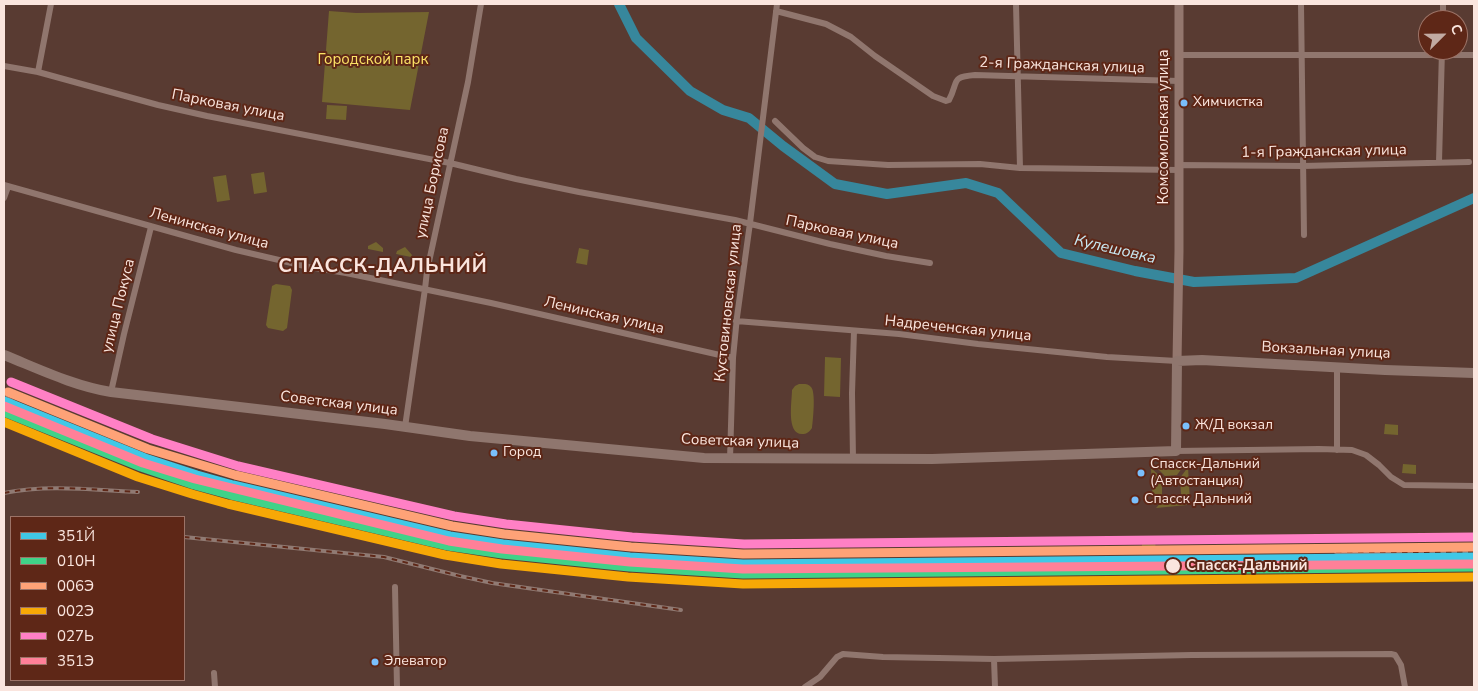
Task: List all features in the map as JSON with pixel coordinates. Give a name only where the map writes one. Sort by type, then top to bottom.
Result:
[{"type":"main road","name":"Комсомольская улица","points":[[1176,361],[1179,251],[1180,4]]},
{"type":"main road","name":"Советская улица","points":[[4,355],[79,384],[111,392],[470,436],[648,453],[730,459],[932,459],[1176,452]]},
{"type":"main road","name":"Вокзальная улица","points":[[1176,361],[1202,360],[1474,373]]},
{"type":"main road","points":[[1176,361],[1176,452]]},
{"type":"street","points":[[38,72],[51,4]]},
{"type":"street","name":"улица Борисова","points":[[405,427],[427,271],[468,82],[482,4]]},
{"type":"street","points":[[1016,4],[1020,168]]},
{"type":"street","points":[[1300,4],[1304,235]]},
{"type":"street","name":"2-я Гражданская улица","points":[[776,7],[826,24],[851,37],[933,96],[946,102],[950,100],[958,79],[962,76],[1179,82]]},
{"type":"street","name":"Кустовиновская улица","points":[[730,459],[732,358],[776,7]]},
{"type":"street","points":[[1180,55],[1418,53]]},
{"type":"street","points":[[1439,162],[1442,60]]},
{"type":"street","name":"Парковая улица","points":[[4,66],[38,72],[158,105],[207,116],[450,163],[579,192],[713,215],[830,244],[930,264]]},
{"type":"street","name":"1-я Гражданская улица","points":[[775,121],[802,148],[815,157],[824,160],[888,165],[980,164],[1020,168],[1302,166],[1469,162]]},
{"type":"street","points":[[4,198],[6,186]]},
{"type":"street","name":"Ленинская улица","points":[[6,186],[151,227],[309,267],[425,289],[732,358]]},
{"type":"street","name":"улица Покуса","points":[[111,392],[120,348],[151,227]]},
{"type":"street","name":"Надреченская улица","points":[[736,321],[755,321],[899,334],[1097,356],[1176,361]]},
{"type":"street","points":[[853,459],[852,393],[854,331]]},
{"type":"street","points":[[1337,367],[1337,450]]},
{"type":"street","name":"Советская улица","points":[[1176,452],[1352,450],[1366,455],[1391,477],[1404,485],[1474,486]]},
{"type":"street","points":[[395,587],[397,687]]},
{"type":"street","points":[[805,687],[820,677],[837,657],[843,654],[883,657],[994,659],[1192,655],[1391,654],[1395,655],[1401,665],[1405,687]]},
{"type":"street","points":[[994,659],[994,687]]},
{"type":"street","points":[[214,673],[215,687]]},
{"type":"green space","name":"Городской парк","points":[[329,11],[356,13],[429,12],[410,110],[322,102]]},
{"type":"green space","points":[[327,105],[347,106],[346,120],[326,119]]},
{"type":"green space","points":[[264,172],[267,192],[254,194],[251,174]]},
{"type":"green space","points":[[226,175],[230,200],[217,202],[213,177]]},
{"type":"green space","points":[[376,242],[383,248],[383,252],[368,249],[368,246]]},
{"type":"green space","points":[[405,247],[412,255],[411,257],[396,254],[397,251]]},
{"type":"green space","points":[[579,248],[589,250],[587,265],[576,263]]},
{"type":"green space","points":[[276,284],[290,286],[292,290],[287,328],[283,331],[268,328],[266,325],[272,286]]},
{"type":"green space","points":[[825,357],[841,358],[840,397],[824,396]]},
{"type":"green space","points":[[799,384],[810,386],[813,390],[812,428],[804,434],[797,433],[794,429],[791,416],[792,390]]},
{"type":"green space","points":[[1385,424],[1398,425],[1398,435],[1384,434]]},
{"type":"green space","points":[[1185,464],[1177,475],[1165,476],[1154,465]]},
{"type":"green space","points":[[1403,464],[1416,465],[1416,474],[1402,473]]},
{"type":"green space","points":[[1188,467],[1190,502],[1181,494],[1180,478]]},
{"type":"green space","points":[[1151,468],[1162,478],[1162,495],[1153,505]]},
{"type":"green space","points":[[1179,497],[1187,505],[1156,508],[1165,498]]},
{"type":"green space","points":[[1142,539],[1155,539],[1156,554],[1142,554]]},
{"type":"waterway","name":"Кулешовка","points":[[619,4],[636,38],[690,91],[723,110],[749,118],[783,146],[835,184],[887,194],[966,183],[998,193],[1061,253],[1135,271],[1194,282],[1296,278],[1474,198]]},
{"type":"railway","points":[[4,397],[39,415]]},
{"type":"railway","points":[[4,493],[54,488],[138,492]]},
{"type":"railway","points":[[185,537],[384,557],[492,583],[681,610]]},
{"type":"railway","points":[[1336,552],[1474,552]]},
{"type":"transit line","name":"027Ь","points":[[11,382],[152,439],[238,466],[454,516],[506,524],[632,537],[744,544],[1474,537]]},
{"type":"transit line","name":"006Э","points":[[8,392],[148,449],[235,475],[452,526],[504,534],[631,547],[743,554],[1474,547]]},
{"type":"transit line","name":"351Й","points":[[4,401],[145,458],[197,475],[450,536],[503,544],[630,557],[743,564],[1474,557]]},
{"type":"transit line","name":"351Э","points":[[4,406],[143,463],[195,479],[449,541],[502,549],[630,562],[743,569],[1474,564]]},
{"type":"transit line","name":"010Н","points":[[4,412],[141,467],[194,485],[448,546],[502,554],[629,567],[743,574],[1474,567]]},
{"type":"transit line","name":"002Э","points":[[4,422],[138,477],[192,494],[445,555],[501,564],[628,577],[743,584],[1474,577]]},
{"type":"place","name":"Химчистка","points":[[1184,103]]},
{"type":"place","name":"Ж/Д вокзал","points":[[1186,426]]},
{"type":"place","name":"Город","points":[[494,453]]},
{"type":"place","name":"Спасск-Дальний (Автостанция)","points":[[1141,473]]},
{"type":"place","name":"Спасск Дальний","points":[[1135,500]]},
{"type":"place","name":"Спасск-Дальний","points":[[1173,566]]},
{"type":"place","name":"Элеватор","points":[[375,662]]},
{"type":"district","name":"СПАССК-ДАЛЬНИЙ","points":[[383,267]]}]
